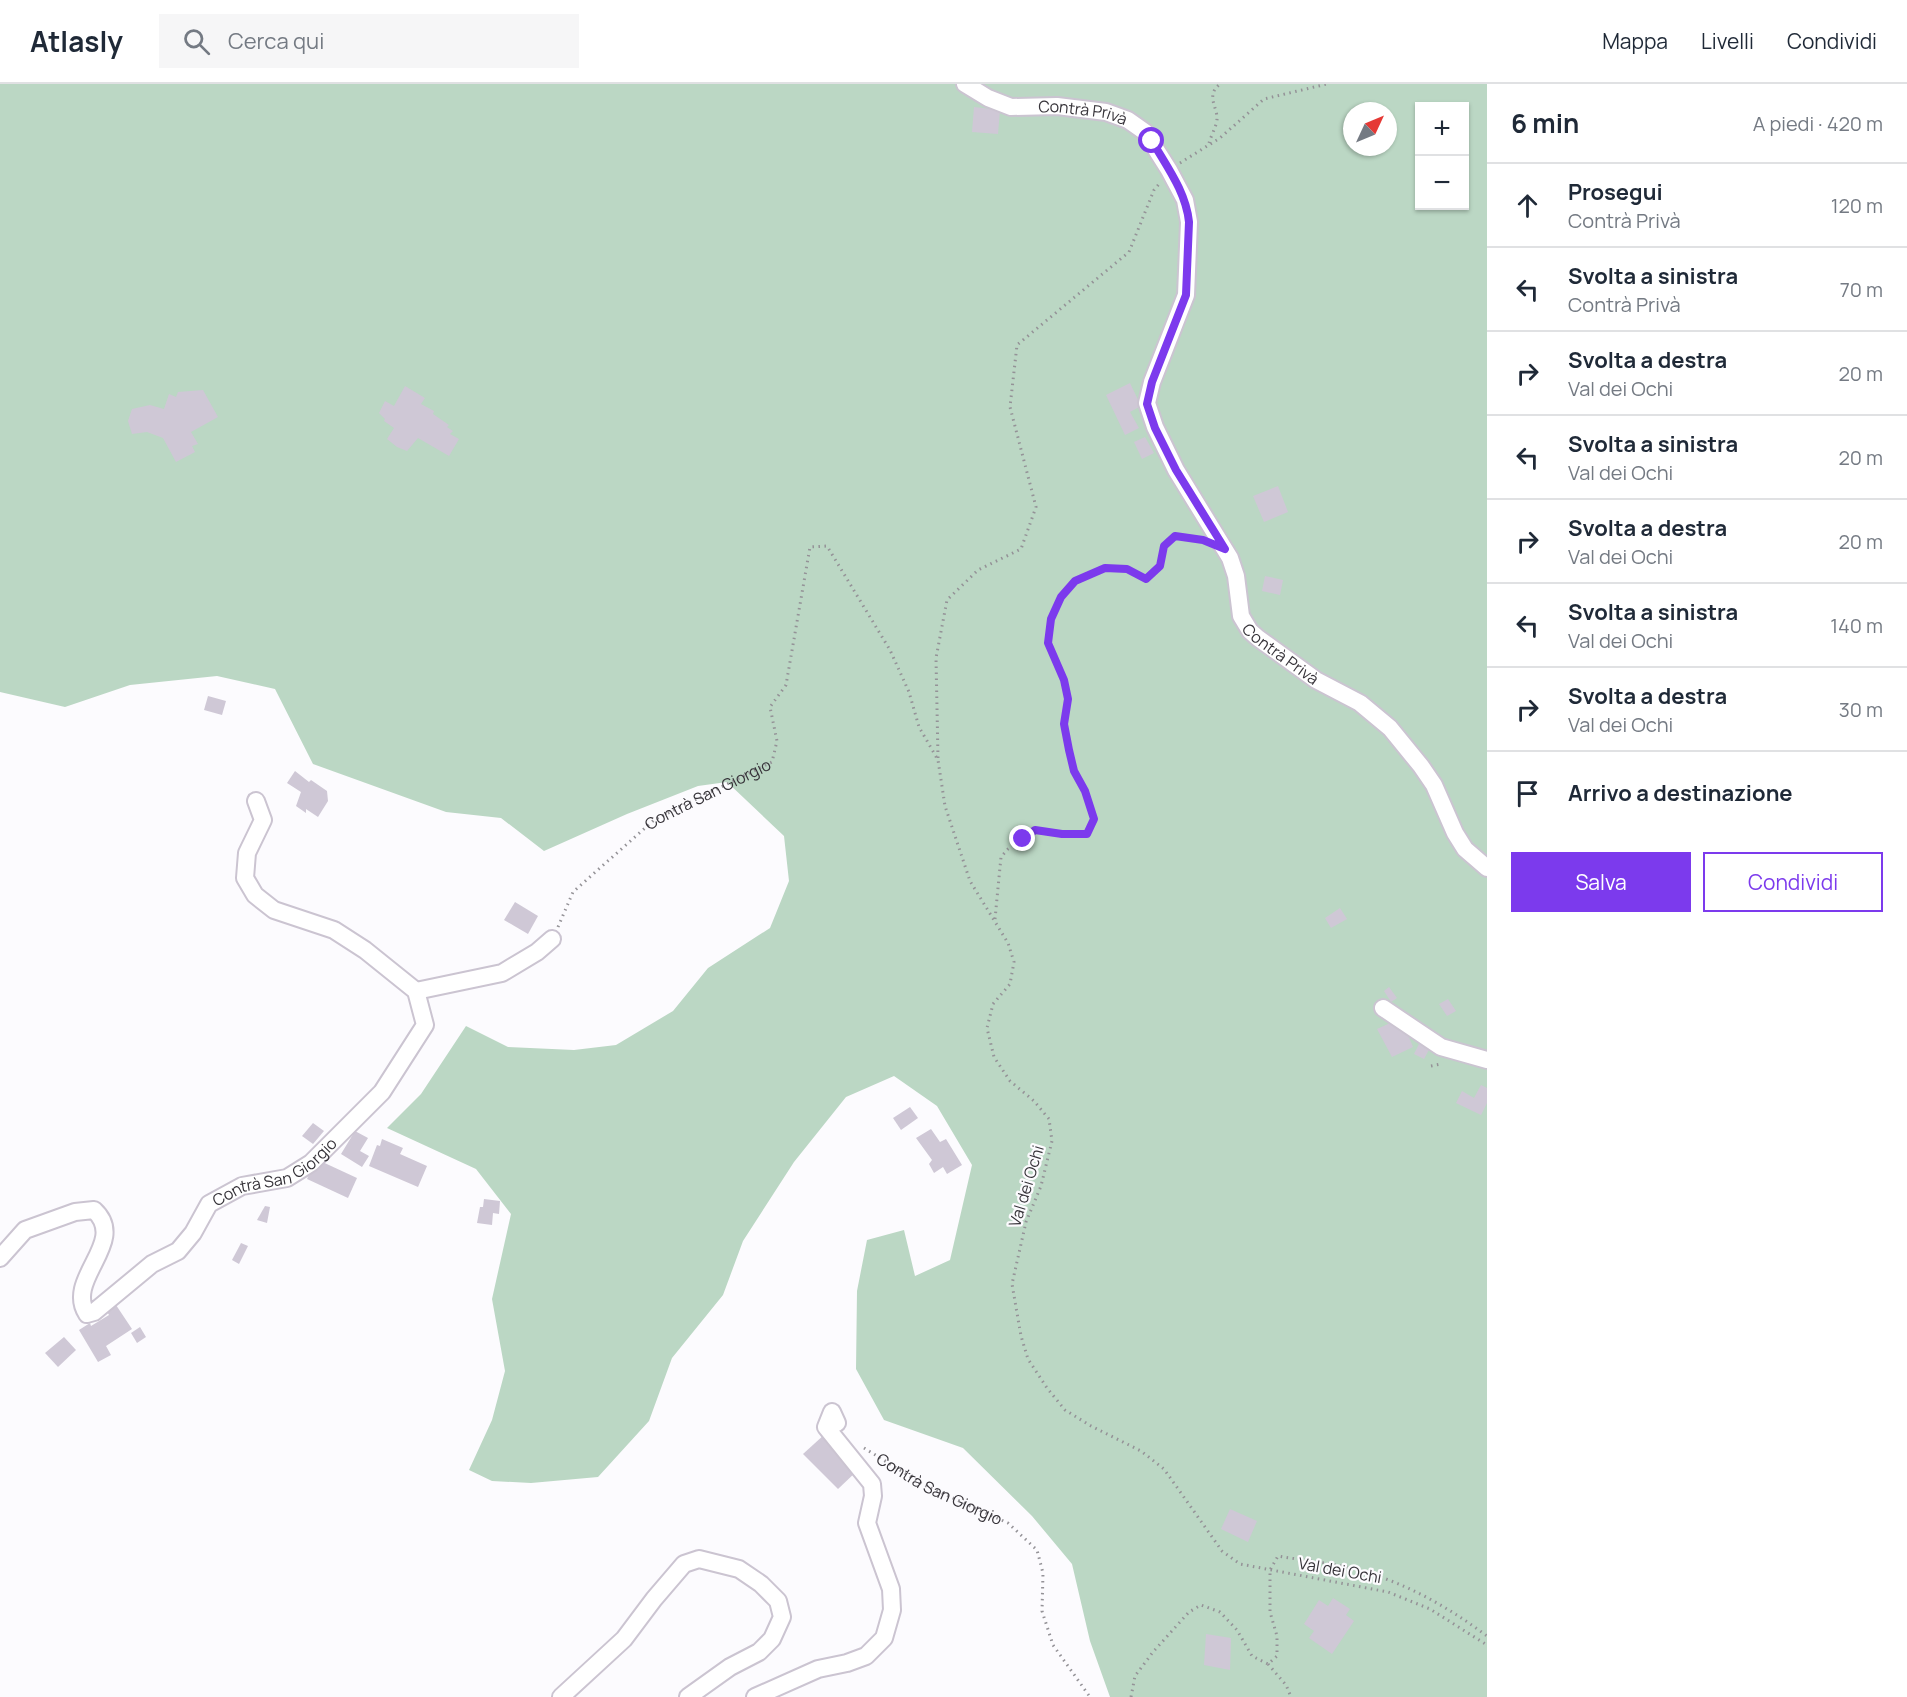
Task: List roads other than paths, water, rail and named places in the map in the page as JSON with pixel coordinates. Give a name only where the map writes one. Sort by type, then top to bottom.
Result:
[{"type":"street","name":"Contrà Privà","points":[[965,84],[988,98],[1011,107],[1057,106],[1106,112],[1128,120],[1145,132],[1181,191],[1188,212],[1186,295],[1152,382],[1147,404],[1155,428],[1176,470],[1225,549],[1233,567],[1238,608],[1250,631],[1316,680],[1360,703],[1390,728],[1434,785],[1455,833],[1465,849],[1487,868]]},
{"type":"street","points":[[256,801],[263,820],[247,853],[245,878],[255,895],[274,910],[334,930],[365,950],[416,991],[502,973],[537,952],[552,939]]},
{"type":"street","name":"Contrà San Giorgio","points":[[0,1258],[25,1230],[75,1212],[94,1210],[103,1218],[106,1232],[81,1293],[84,1310],[87,1314],[94,1312],[152,1264],[178,1251],[193,1233],[208,1204],[242,1186],[286,1179],[311,1163],[333,1142],[382,1092],[425,1024],[416,991]]},
{"type":"street","points":[[1383,1008],[1440,1047],[1487,1060]]},
{"type":"street","name":"Contrà San Giorgio","points":[[755,1697],[818,1669],[847,1664],[866,1656],[884,1638],[892,1610],[891,1589],[867,1523],[873,1496],[872,1484],[826,1426],[832,1412],[837,1423]]},
{"type":"street","points":[[561,1697],[624,1639],[684,1564],[699,1559],[739,1569],[761,1584],[778,1601],[782,1617],[772,1639],[759,1652],[730,1667],[688,1697]]}]
